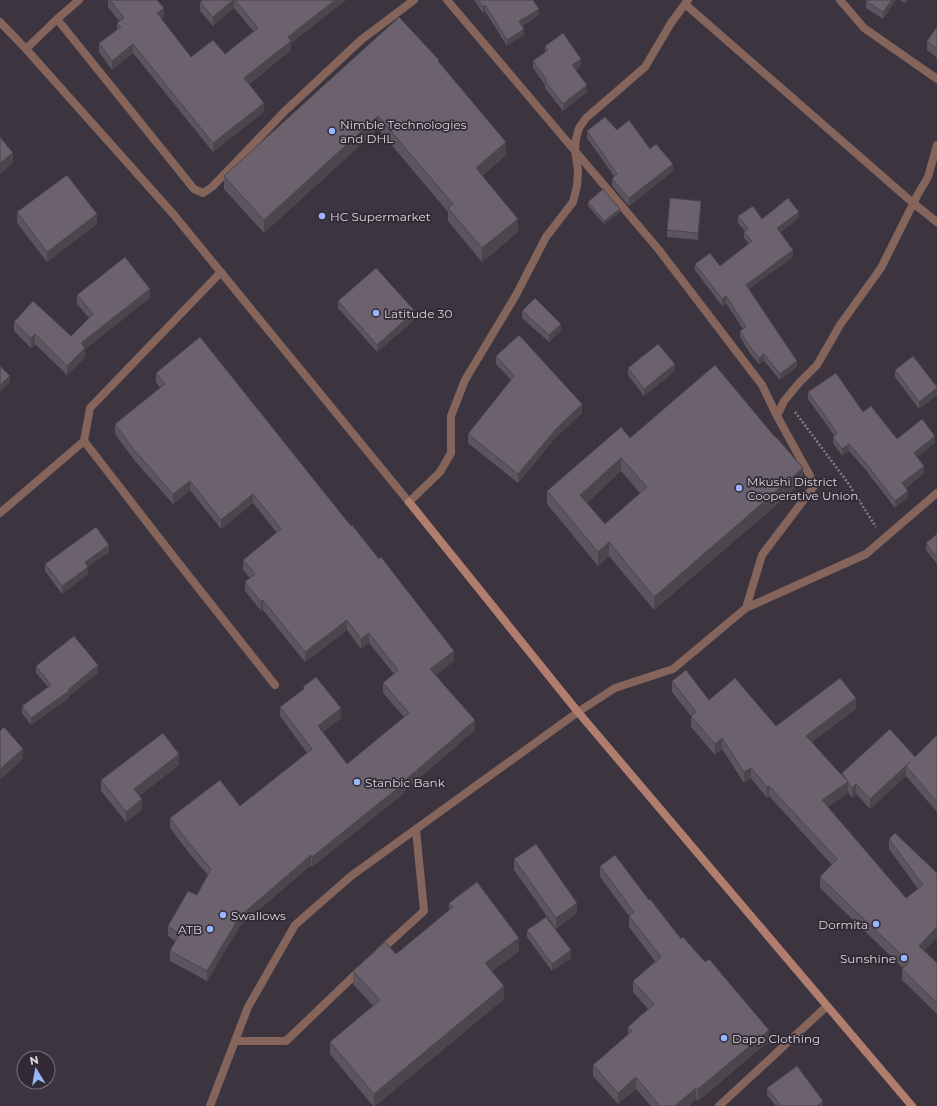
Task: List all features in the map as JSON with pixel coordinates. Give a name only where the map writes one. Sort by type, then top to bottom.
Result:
[{"type":"main road","points":[[409,502],[578,712],[912,1106]]},
{"type":"street","points":[[26,49],[79,0]]},
{"type":"street","points":[[57,19],[194,189],[203,193],[212,187],[285,111],[361,40],[414,0]]},
{"type":"street","points":[[447,0],[659,250],[734,347],[747,367],[762,385],[777,416],[815,485],[762,555],[746,608]]},
{"type":"street","points":[[840,0],[864,28],[937,79]]},
{"type":"street","points":[[0,22],[26,49],[174,215],[409,502],[440,472],[451,453],[451,416],[465,380],[516,295],[546,237],[573,202],[577,186],[578,170],[575,151],[576,138],[579,128],[586,118],[645,67],[671,23],[687,2],[913,203],[937,222]]},
{"type":"street","points":[[777,416],[784,401],[817,365],[840,325],[881,268],[913,203],[928,177],[937,144]]},
{"type":"street","points":[[928,177],[937,172]]},
{"type":"street","points":[[0,512],[84,441],[90,408],[221,272]]},
{"type":"street","points":[[84,441],[275,685]]},
{"type":"street","points":[[210,1106],[248,1007],[295,926],[351,876],[578,712],[615,688],[673,669],[746,608],[866,554],[937,493]]},
{"type":"street","points":[[235,1041],[286,1041],[371,959],[424,911],[416,830]]},
{"type":"street","points":[[718,1106],[826,1006]]},
{"type":"path","points":[[784,401],[798,416],[848,482],[883,538]]},
{"type":"building","points":[[110,0],[157,0],[164,8],[157,13],[191,57],[213,40],[225,54],[258,28],[235,0],[335,0],[288,37],[291,41],[244,78],[264,103],[213,143],[133,44],[112,61],[99,43],[121,27],[117,23],[124,18]]},
{"type":"building","points":[[203,0],[233,0],[213,17],[200,2]]},
{"type":"building","points":[[478,0],[533,0],[539,9],[519,21],[524,29],[507,40],[485,5],[483,7]]},
{"type":"building","points":[[892,0],[883,12],[866,1]]},
{"type":"building","points":[[399,17],[439,60],[438,61],[506,142],[476,168],[518,219],[482,248],[448,208],[453,204],[378,116],[264,220],[224,176]]},
{"type":"building","points":[[937,27],[937,49],[927,41]]},
{"type":"building","points":[[563,33],[581,59],[572,65],[587,85],[563,104],[545,81],[547,80],[533,61],[548,50],[545,46]]},
{"type":"building","points":[[605,117],[617,130],[629,120],[650,149],[656,144],[673,164],[629,198],[612,179],[617,174],[587,131]]},
{"type":"building","points":[[0,137],[13,153],[0,163]]},
{"type":"building","points":[[67,175],[97,214],[47,252],[17,212]]},
{"type":"building","points":[[603,189],[620,209],[604,221],[588,202]]},
{"type":"building","points":[[670,198],[701,201],[698,233],[667,230]]},
{"type":"building","points":[[788,198],[799,212],[777,228],[793,250],[746,285],[797,361],[780,374],[764,354],[759,358],[751,348],[740,331],[746,327],[726,296],[722,299],[695,264],[710,253],[720,266],[752,241],[744,232],[748,229],[738,216],[753,206],[762,219]]},
{"type":"building","points":[[125,257],[150,289],[81,343],[85,348],[67,366],[35,334],[31,338],[14,322],[33,301],[71,336],[93,314],[77,295]]},
{"type":"building","name":"Latitude 30","points":[[376,268],[415,311],[377,345],[338,301]]},
{"type":"building","points":[[535,298],[561,324],[549,335],[522,311]]},
{"type":"building","points":[[519,335],[582,404],[556,429],[518,474],[468,434],[514,376],[496,356]]},
{"type":"building","points":[[200,337],[351,526],[352,525],[379,559],[381,557],[454,651],[430,669],[475,720],[403,782],[404,783],[312,857],[311,855],[240,916],[207,971],[170,951],[179,934],[168,926],[188,891],[197,895],[211,869],[170,818],[220,780],[240,806],[312,749],[280,707],[304,689],[303,687],[316,677],[341,708],[318,726],[347,764],[409,713],[383,683],[398,670],[369,633],[361,639],[347,620],[305,652],[263,600],[261,602],[245,582],[255,574],[243,560],[281,529],[253,494],[221,520],[190,481],[173,494],[135,451],[115,424],[165,384],[156,373]]},
{"type":"building","points":[[658,344],[675,364],[644,389],[628,368]]},
{"type":"building","points":[[913,356],[937,387],[919,402],[895,370]]},
{"type":"building","name":"Mkushi District Cooperative Union","points":[[715,365],[803,468],[654,597],[609,542],[598,552],[547,491],[621,427],[630,438]],"holes":[[[621,458],[647,487],[605,524],[580,495]]]},
{"type":"building","points":[[0,366],[10,376],[0,385]]},
{"type":"building","points":[[836,373],[863,412],[871,406],[897,439],[922,419],[935,436],[914,453],[924,466],[902,483],[908,491],[895,501],[849,444],[842,449],[833,437],[837,433],[808,392]]},
{"type":"building","points":[[96,527],[109,545],[85,562],[88,567],[62,586],[45,564]]},
{"type":"building","points":[[937,534],[937,558],[926,543]]},
{"type":"building","points":[[74,636],[98,665],[68,690],[69,691],[31,718],[22,706],[51,685],[36,666]]},
{"type":"building","points":[[686,670],[709,700],[735,678],[776,726],[840,678],[856,698],[806,736],[848,782],[822,800],[906,898],[923,885],[889,839],[895,833],[937,873],[937,927],[919,946],[937,963],[937,1003],[902,969],[909,962],[820,877],[837,859],[769,786],[767,787],[751,768],[744,772],[722,738],[715,744],[691,716],[696,712],[672,681]]},
{"type":"building","points":[[4,727],[23,749],[0,769],[0,731]]},
{"type":"building","points":[[890,729],[915,757],[937,735],[937,802],[906,766],[911,761],[870,799],[856,784],[852,788],[842,773]]},
{"type":"building","points":[[163,733],[179,754],[134,789],[142,799],[126,812],[101,780]]},
{"type":"building","points":[[536,844],[577,903],[556,918],[514,859]]},
{"type":"building","points":[[615,855],[681,939],[683,937],[705,962],[709,959],[769,1030],[698,1089],[696,1088],[675,1106],[660,1106],[636,1077],[618,1093],[593,1065],[632,1031],[628,1027],[654,1004],[633,981],[661,957],[629,916],[634,912],[600,866]]},
{"type":"building","points":[[477,882],[519,938],[485,963],[504,986],[374,1094],[330,1042],[380,1000],[353,971],[385,942],[396,954],[453,907],[449,903]]},
{"type":"building","points":[[546,917],[571,950],[552,964],[527,930]]},
{"type":"building","points":[[797,1066],[823,1101],[817,1106],[781,1106],[767,1088]]},
{"type":"place","name":"Nimble Technologies and DHL","points":[[332,131]]},
{"type":"place","name":"HC Supermarket","points":[[322,216]]},
{"type":"place","name":"Latitude 30","points":[[376,313]]},
{"type":"place","name":"Mkushi District Cooperative Union","points":[[739,488]]},
{"type":"place","name":"Stanbic Bank","points":[[357,782]]},
{"type":"place","name":"Swallows","points":[[223,915]]},
{"type":"place","name":"Dormita","points":[[876,924]]},
{"type":"place","name":"ATB","points":[[210,929]]},
{"type":"place","name":"Sunshine","points":[[904,958]]},
{"type":"place","name":"Dapp Clothing","points":[[724,1038]]}]
